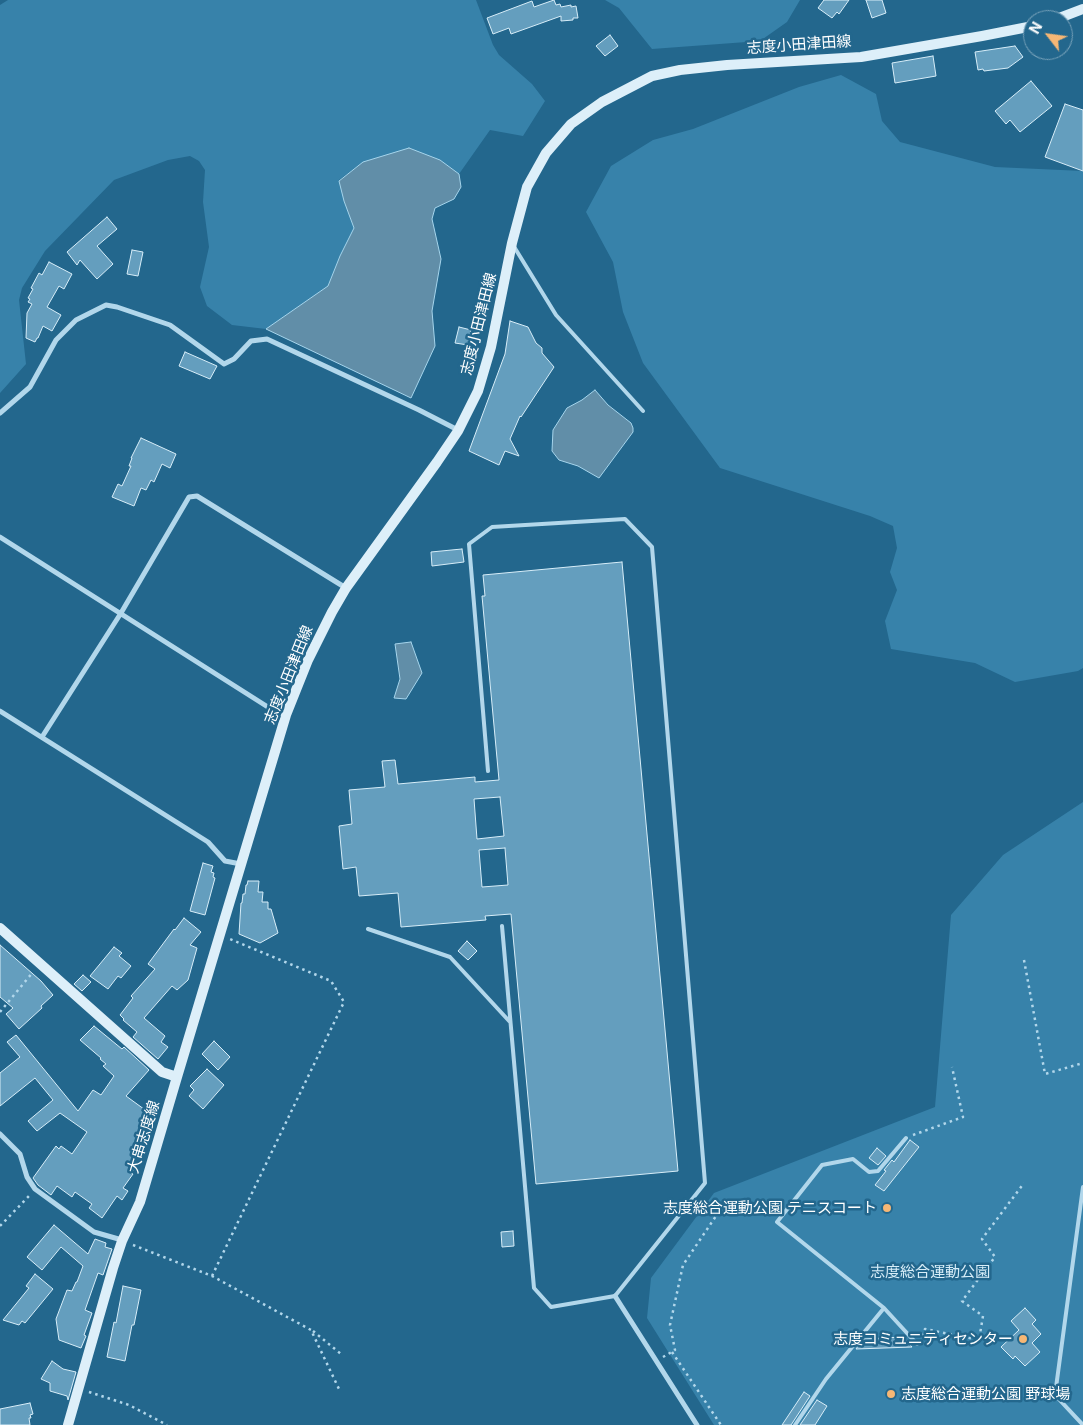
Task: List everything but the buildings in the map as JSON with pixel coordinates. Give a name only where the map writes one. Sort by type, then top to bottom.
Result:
[{"type":"main road","name":"志度小田津田線","points":[[177,1077],[286,715],[308,660],[346,588],[458,430],[478,390],[491,347],[512,243],[528,187],[546,153],[571,124],[602,102],[652,76],[680,70],[728,65],[861,57],[1023,28]]},
{"type":"main road","points":[[0,928],[162,1072],[177,1077]]},
{"type":"main road","name":"大串志度線","points":[[68,1425],[113,1268],[122,1241],[140,1202],[177,1077]]},
{"type":"street","points":[[0,413],[30,387],[56,340],[76,320],[106,305],[170,325],[224,364],[234,358],[250,341],[266,339],[458,430]]},
{"type":"street","points":[[42,737],[121,612],[189,497],[197,496],[346,588]]},
{"type":"street","points":[[0,537],[121,612],[271,709],[286,715]]},
{"type":"street","points":[[0,711],[208,842],[225,861],[241,864]]},
{"type":"street","points":[[0,1134],[20,1154],[27,1177],[35,1189],[94,1232],[122,1241]]},
{"type":"street","points":[[615,1296],[697,1425]]},
{"type":"lane","points":[[512,243],[556,315],[643,411]]},
{"type":"lane","points":[[488,771],[469,544],[492,527],[625,519],[652,547],[706,1183],[615,1296],[552,1308],[534,1288],[502,926]]},
{"type":"lane","points":[[368,929],[450,957],[511,1022]]},
{"type":"lane","points":[[906,1138],[878,1171],[869,1172],[853,1159],[822,1166],[777,1222],[884,1308],[917,1344]]},
{"type":"lane","points":[[1083,1187],[1054,1395],[1083,1425]]},
{"type":"lane","points":[[795,1425],[826,1379],[884,1308]]},
{"type":"path","points":[[212,1276],[344,1002],[331,981],[220,935]]},
{"type":"path","points":[[1024,960],[1045,1074],[1083,1063]]},
{"type":"path","points":[[0,1012],[41,964]]},
{"type":"path","points":[[906,1138],[963,1116],[952,1067]]},
{"type":"path","points":[[917,1344],[925,1329],[979,1340],[983,1316],[962,1301],[995,1257],[982,1240],[1024,1183]]},
{"type":"path","points":[[0,1226],[35,1189]]},
{"type":"path","points":[[655,1361],[675,1350],[670,1324],[683,1265],[718,1213]]},
{"type":"path","points":[[122,1241],[212,1276],[312,1330],[341,1354]]},
{"type":"path","points":[[312,1330],[339,1389]]},
{"type":"path","points":[[672,1352],[722,1425]]},
{"type":"path","points":[[78,1389],[130,1405],[167,1425]]},
{"type":"green space","points":[[8,0],[476,0],[493,45],[499,55],[532,84],[545,101],[523,136],[490,130],[459,174],[440,160],[363,162],[339,180],[354,228],[328,286],[266,329],[232,325],[207,306],[200,287],[209,247],[203,202],[205,170],[199,161],[190,156],[168,160],[114,180],[45,251],[22,288],[19,300],[26,364],[0,393],[0,5]]},
{"type":"green space","points":[[605,0],[800,0],[787,22],[760,41],[652,49],[619,8]]},
{"type":"green space","points":[[841,75],[876,94],[882,121],[900,142],[995,167],[1083,171],[1083,668],[1078,671],[1015,682],[975,663],[891,649],[885,621],[897,590],[890,572],[897,548],[893,526],[870,516],[720,468],[643,363],[623,312],[613,262],[586,212],[611,166],[653,140],[693,129],[799,87]]},
{"type":"green space","name":"志度総合運動公園","points":[[1083,802],[1083,1425],[714,1425],[647,1318],[651,1278],[714,1193],[935,1107],[951,915],[1003,855]]},
{"type":"shaded area","points":[[409,148],[440,160],[459,174],[461,187],[454,199],[435,208],[432,219],[441,259],[432,311],[435,346],[411,398],[266,329],[328,286],[354,228],[339,181],[363,162]]},
{"type":"shaded area","points":[[595,390],[608,405],[631,423],[633,428],[633,432],[599,478],[578,466],[559,460],[552,451],[553,430],[567,408]]},
{"type":"shaded area","points":[[411,642],[422,673],[406,699],[394,698],[400,679],[395,644]]},
{"type":"place","name":"志度総合運動公園 テニスコート","points":[[887,1208]]},
{"type":"place","name":"志度コミュニティセンター","points":[[1023,1339]]},
{"type":"place","name":"志度総合運動公園 野球場","points":[[891,1394]]}]
